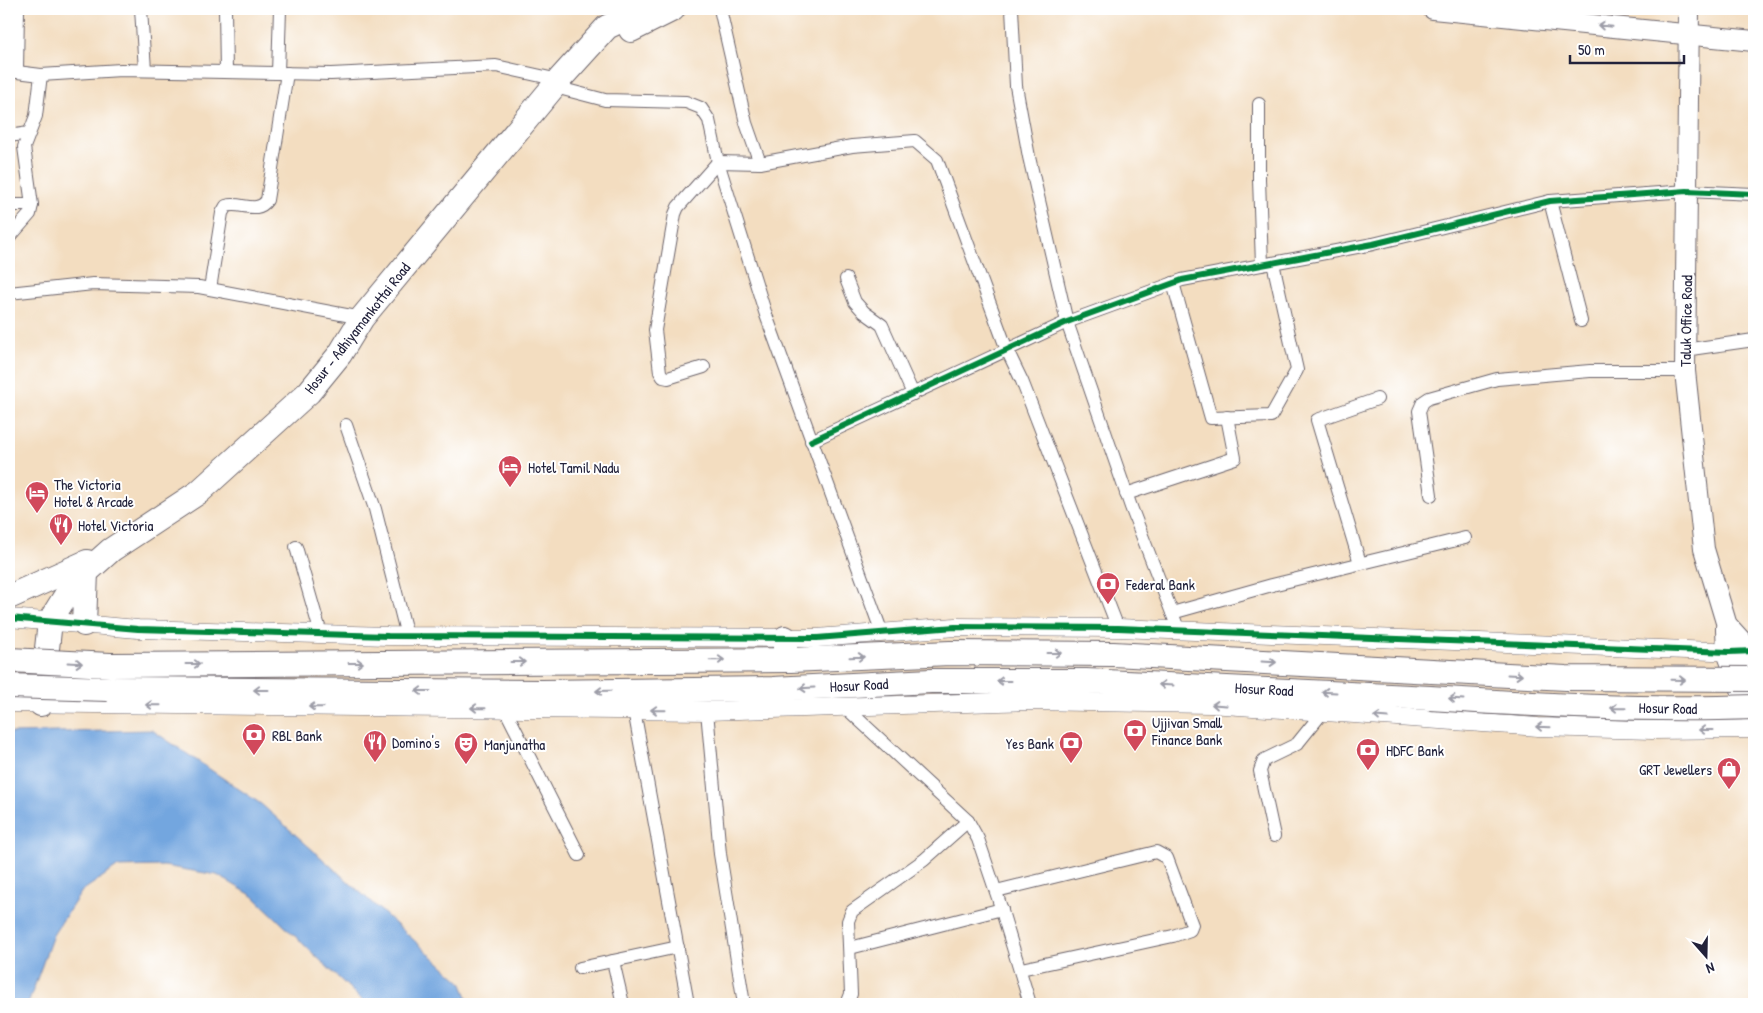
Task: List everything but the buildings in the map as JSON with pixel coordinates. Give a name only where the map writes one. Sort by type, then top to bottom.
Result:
[{"type":"highway","name":"Hosur - Adhiyamankottai Road","points":[[41,704],[50,621],[73,584],[111,550],[199,492],[309,392],[340,354],[362,318],[557,84],[607,27],[645,9]]},
{"type":"highway","name":"Hosur - Adhiyamankottai Road","points":[[588,49],[673,9]]},
{"type":"highway","points":[[9,597],[111,550]]},
{"type":"highway","points":[[84,624],[86,572]]},
{"type":"highway","name":"Taluk Office Road","points":[[1728,629],[1746,655],[1754,718]]},
{"type":"highway","name":"Hosur Road","points":[[9,660],[110,665],[787,652],[1113,654],[1575,678],[1754,680]]},
{"type":"highway","name":"Hosur Road","points":[[9,686],[108,689],[771,695],[931,681],[1086,681],[1563,706],[1697,709],[1754,707]]},
{"type":"main road","points":[[1433,9],[1512,13],[1754,41]]},
{"type":"main road","name":"Taluk Office Road","points":[[1689,9],[1685,371],[1704,549],[1728,629]]},
{"type":"street","points":[[18,9],[13,71],[41,75],[146,70],[283,73],[398,72],[496,66],[605,100],[686,102],[701,108],[709,120],[718,162],[766,315],[882,633]]},
{"type":"street","points":[[141,9],[146,70]]},
{"type":"street","points":[[225,9],[226,72]]},
{"type":"street","points":[[210,289],[222,213],[226,206],[232,204],[256,208],[264,205],[267,200],[283,73],[280,9]]},
{"type":"street","points":[[720,9],[746,123],[760,163]]},
{"type":"street","points":[[1012,9],[1016,86],[1029,157],[1067,322],[1126,494],[1179,631]]},
{"type":"street","points":[[9,238],[30,214],[32,206],[24,147],[36,116],[41,75]]},
{"type":"street","points":[[1173,283],[1211,418],[1271,416],[1298,370],[1268,264],[1259,179],[1259,104]]},
{"type":"street","points":[[9,136],[28,133]]},
{"type":"street","points":[[704,367],[668,378],[663,377],[660,372],[655,330],[674,214],[718,162],[760,163],[852,146],[915,141],[937,160],[1007,350],[1022,381],[1118,628]]},
{"type":"street","points":[[811,441],[1067,322],[1173,283],[1373,244],[1550,201],[1687,191],[1754,194]]},
{"type":"street","points":[[1550,201],[1581,320]]},
{"type":"street","points":[[9,206],[32,206]]},
{"type":"street","points":[[846,279],[854,302],[882,325],[913,394]]},
{"type":"street","points":[[9,293],[93,284],[210,289],[362,318]]},
{"type":"street","points":[[1684,350],[1754,340]]},
{"type":"street","points":[[1432,495],[1419,411],[1424,402],[1429,398],[1498,379],[1590,371],[1685,371]]},
{"type":"street","points":[[1360,563],[1316,420],[1377,399]]},
{"type":"street","points":[[1126,494],[1235,458],[1228,417]]},
{"type":"street","points":[[346,425],[375,509],[407,636]]},
{"type":"street","points":[[1172,613],[1360,563],[1465,538]]},
{"type":"street","points":[[296,547],[321,634]]},
{"type":"street","points":[[9,618],[138,629],[407,636],[787,652],[882,633],[955,627],[1118,628],[1746,655]]},
{"type":"street","points":[[9,703],[707,710],[771,695],[844,706],[1028,701],[1210,704],[1538,726],[1652,730],[1754,729]]},
{"type":"street","points":[[844,706],[968,821],[978,839],[996,890],[1030,1004]]},
{"type":"street","points":[[505,709],[578,855]]},
{"type":"street","points":[[634,710],[688,1004]]},
{"type":"street","points":[[707,710],[720,854],[744,1004]]},
{"type":"street","points":[[1274,836],[1260,765],[1264,760],[1289,750],[1297,744],[1322,713]]},
{"type":"street","points":[[848,1004],[851,994],[848,921],[852,911],[924,860],[968,821]]},
{"type":"street","points":[[996,890],[1156,852],[1167,858],[1192,925],[1190,930],[1173,936],[1020,969]]},
{"type":"street","points":[[850,948],[1002,909]]},
{"type":"street","points":[[580,968],[678,947]]},
{"type":"street","points":[[613,961],[623,1004]]},
{"type":"water","points":[[152,730],[261,804],[461,982],[470,1004],[366,1004],[253,896],[217,875],[164,866],[117,867],[82,891],[53,935],[28,1004],[9,1004],[9,733]]},
{"type":"cycle path","points":[[811,441],[1067,322],[1182,280],[1373,244],[1550,201],[1687,191],[1754,194]]},
{"type":"cycle path","points":[[9,618],[138,629],[388,636],[817,638],[955,627],[1118,628],[1729,652],[1754,651]]},
{"type":"place","name":"Hotel Tamil Nadu","points":[[510,488]]},
{"type":"place","name":"The Victoria Hotel & Arcade","points":[[37,514]]},
{"type":"place","name":"Hotel Victoria","points":[[61,546]]},
{"type":"place","name":"Federal Bank","points":[[1108,605]]},
{"type":"place","name":"Ujjivan Small Finance Bank","points":[[1135,752]]},
{"type":"place","name":"RBL Bank","points":[[254,756]]},
{"type":"place","name":"Domino's","points":[[375,763]]},
{"type":"place","name":"Yes Bank","points":[[1071,764]]},
{"type":"place","name":"Manjunatha","points":[[466,765]]},
{"type":"place","name":"HDFC Bank","points":[[1368,771]]},
{"type":"place","name":"GRT Jewellers","points":[[1729,790]]}]
